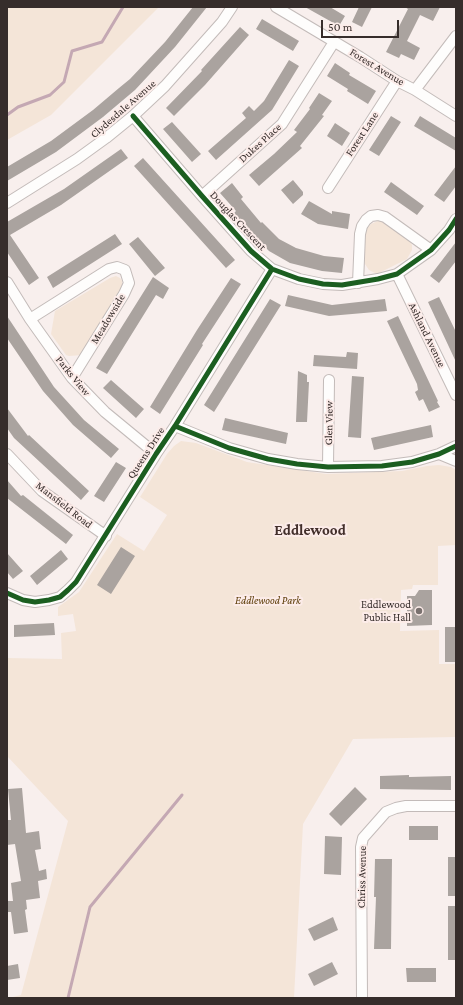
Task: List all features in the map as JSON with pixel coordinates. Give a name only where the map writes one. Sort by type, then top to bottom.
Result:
[{"type":"street","name":"Clydesdale Avenue","points":[[7,203],[77,159],[134,116],[166,86],[222,22],[232,7]]},
{"type":"street","name":"Forest Avenue","points":[[276,7],[456,116]]},
{"type":"street","points":[[415,90],[456,36]]},
{"type":"street","name":"Dukes Place","points":[[202,196],[282,124],[334,42]]},
{"type":"street","name":"Forest Lane","points":[[328,188],[397,81]]},
{"type":"street","name":"Douglas Crescent","points":[[134,116],[251,251],[272,269],[299,279],[323,284],[358,283],[397,274],[431,250],[456,220]]},
{"type":"street","points":[[358,283],[360,234],[362,226],[371,216],[378,215],[391,220],[431,250]]},
{"type":"street","name":"Meadowside","points":[[30,319],[109,270],[117,267],[125,270],[129,283],[124,294],[72,378]]},
{"type":"street","name":"Queens Drive","points":[[7,593],[23,600],[35,602],[49,600],[60,597],[76,582],[272,269]]},
{"type":"street","name":"Ashland Avenue","points":[[397,274],[456,396]]},
{"type":"street","name":"Parks View","points":[[7,282],[30,319],[72,378],[105,412],[156,454]]},
{"type":"street","name":"Glen View","points":[[328,467],[329,380]]},
{"type":"street","points":[[175,426],[229,448],[268,459],[328,467],[382,466],[412,462],[439,454],[456,446]]},
{"type":"street","name":"Mansfield Road","points":[[7,454],[42,491],[106,536]]},
{"type":"street","points":[[439,454],[456,461]]},
{"type":"street","name":"Chriss Avenue","points":[[362,998],[361,847],[363,838],[386,812],[396,808],[406,806],[456,806]]},
{"type":"green space","points":[[7,7],[159,7],[51,115],[7,140]]},
{"type":"green space","points":[[378,221],[385,222],[409,240],[412,245],[412,250],[407,259],[379,273],[375,273],[369,270],[365,264],[364,256],[366,229],[371,224]]},
{"type":"green space","points":[[116,276],[122,281],[122,291],[82,355],[66,355],[51,334],[55,311],[110,278]]},
{"type":"green space","name":"Eddlewood Park","points":[[181,441],[196,443],[247,462],[326,474],[402,471],[439,465],[451,467],[456,470],[456,545],[438,546],[438,585],[413,585],[412,589],[401,590],[400,631],[439,630],[439,664],[456,664],[455,737],[353,739],[303,824],[294,998],[9,998],[21,995],[68,821],[7,756],[7,658],[62,659],[61,633],[76,631],[73,614],[58,616],[58,607],[79,592],[117,534],[144,551],[167,515],[140,497],[167,454]]},
{"type":"building","points":[[193,7],[207,7],[175,47],[135,90],[103,117],[56,152],[7,181],[7,167],[51,141],[93,110],[130,79],[165,42]]},
{"type":"building","points":[[305,7],[330,7],[345,16],[339,26]]},
{"type":"building","points":[[359,7],[372,7],[362,27],[352,22]]},
{"type":"building","points":[[405,7],[440,7],[433,21],[420,15],[407,41],[420,48],[414,60],[401,54],[399,58],[386,52],[408,9]]},
{"type":"building","points":[[262,19],[299,41],[293,51],[256,29]]},
{"type":"building","points":[[240,27],[249,35],[205,85],[174,116],[166,108],[202,71],[201,70]]},
{"type":"building","points":[[289,60],[299,66],[272,110],[216,160],[208,151],[246,118],[242,113],[249,106],[254,111],[264,101]]},
{"type":"building","points":[[335,63],[350,73],[349,75],[376,91],[368,104],[327,76]]},
{"type":"building","points":[[319,93],[332,101],[322,115],[324,116],[300,146],[302,148],[259,186],[249,175],[297,132],[294,130],[310,109],[309,108]]},
{"type":"building","points":[[391,116],[401,122],[379,156],[369,150]]},
{"type":"building","points":[[420,116],[456,138],[456,151],[414,126]]},
{"type":"building","points":[[172,122],[201,154],[192,162],[163,129]]},
{"type":"building","points":[[335,123],[350,133],[342,146],[327,136]]},
{"type":"building","points":[[121,149],[128,158],[61,205],[10,235],[39,278],[29,285],[7,252],[7,222],[64,189]]},
{"type":"building","points":[[143,158],[235,260],[226,268],[134,166]]},
{"type":"building","points":[[456,166],[456,186],[444,202],[434,195]]},
{"type":"building","points":[[293,180],[303,192],[303,195],[293,204],[281,190]]},
{"type":"building","points":[[391,182],[424,206],[417,215],[384,192]]},
{"type":"building","points":[[232,183],[243,197],[241,199],[261,223],[262,222],[279,239],[296,248],[324,256],[344,258],[342,273],[322,271],[290,263],[269,251],[245,227],[234,213],[236,211],[220,193]]},
{"type":"building","points":[[309,201],[332,214],[332,211],[350,214],[348,229],[318,224],[301,214]]},
{"type":"building","points":[[115,234],[122,244],[53,288],[47,277]]},
{"type":"building","points":[[138,237],[165,268],[155,276],[129,244]]},
{"type":"building","points":[[456,242],[456,261],[439,283],[430,276]]},
{"type":"building","points":[[153,277],[169,288],[163,299],[156,295],[107,374],[96,368]]},
{"type":"building","points":[[231,278],[241,284],[202,344],[203,345],[160,414],[150,407]]},
{"type":"building","points":[[288,295],[332,305],[385,299],[387,311],[329,316],[285,306]]},
{"type":"building","points":[[439,297],[456,332],[456,362],[428,302]]},
{"type":"building","points":[[270,299],[281,305],[214,412],[204,405]]},
{"type":"building","points":[[7,316],[54,387],[84,420],[119,449],[111,458],[73,425],[43,391],[7,338]]},
{"type":"building","points":[[398,316],[440,407],[429,412],[423,399],[419,401],[415,392],[418,390],[417,384],[387,321]]},
{"type":"building","points":[[347,352],[358,353],[357,369],[313,366],[314,355],[346,357]]},
{"type":"building","points":[[298,371],[307,375],[307,382],[309,382],[307,422],[296,422]]},
{"type":"building","points":[[352,376],[364,377],[361,438],[348,437]]},
{"type":"building","points":[[111,380],[144,409],[136,418],[103,388]]},
{"type":"building","points":[[7,408],[28,436],[29,435],[89,491],[81,500],[14,438],[7,428]]},
{"type":"building","points":[[225,418],[288,433],[286,444],[222,430]]},
{"type":"building","points":[[431,425],[433,437],[374,450],[371,438]]},
{"type":"building","points":[[116,462],[126,468],[104,502],[94,496]]},
{"type":"building","points":[[7,480],[21,496],[23,495],[73,535],[66,544],[7,498]]},
{"type":"building","points":[[121,547],[135,556],[111,594],[97,585]]},
{"type":"building","points":[[61,550],[68,559],[37,585],[30,576]]},
{"type":"building","points":[[7,553],[23,571],[13,579],[7,572]]},
{"type":"building","name":"Eddlewood Public Hall","points":[[419,590],[432,590],[432,625],[407,626],[407,596],[415,596]]},
{"type":"building","points":[[54,623],[55,635],[14,637],[14,625]]},
{"type":"building","points":[[445,627],[456,627],[456,662],[445,662]]},
{"type":"building","points":[[409,775],[409,777],[451,776],[451,790],[380,789],[380,776]]},
{"type":"building","points":[[355,787],[367,799],[341,826],[329,814]]},
{"type":"building","points":[[22,788],[26,833],[39,831],[41,849],[35,850],[39,871],[46,869],[47,879],[38,881],[40,898],[26,900],[27,909],[25,910],[28,932],[14,934],[11,912],[7,912],[7,901],[13,901],[11,883],[21,881],[15,844],[7,845],[7,820],[11,820],[8,789]]},
{"type":"building","points":[[409,826],[438,826],[438,840],[409,840]]},
{"type":"building","points":[[325,836],[342,837],[341,875],[324,874]]},
{"type":"building","points":[[448,857],[456,857],[456,896],[448,896]]},
{"type":"building","points":[[375,859],[392,859],[391,949],[374,949],[376,897],[374,897]]},
{"type":"building","points":[[448,906],[456,906],[456,960],[448,960]]},
{"type":"building","points":[[333,917],[338,930],[314,941],[308,929]]},
{"type":"building","points":[[332,962],[338,974],[314,986],[308,974]]},
{"type":"building","points":[[18,964],[20,978],[7,980],[7,966]]},
{"type":"building","points":[[406,968],[436,968],[436,982],[407,982]]},
{"type":"waterway","points":[[7,115],[18,107],[50,95],[64,82],[72,51],[102,42],[123,7]]},
{"type":"waterway","points":[[68,998],[90,907],[182,795]]},
{"type":"cycle path","points":[[133,116],[251,251],[272,269],[299,279],[323,284],[342,285],[397,274],[431,250],[449,230],[456,219]]},
{"type":"cycle path","points":[[7,593],[23,600],[35,602],[49,600],[60,597],[76,582],[272,269]]},
{"type":"cycle path","points":[[175,426],[229,448],[268,459],[328,467],[382,466],[412,462],[439,454],[456,446]]},
{"type":"place","name":"Eddlewood Public Hall","points":[[419,611]]},
{"type":"district","name":"Eddlewood","points":[[310,530]]}]
